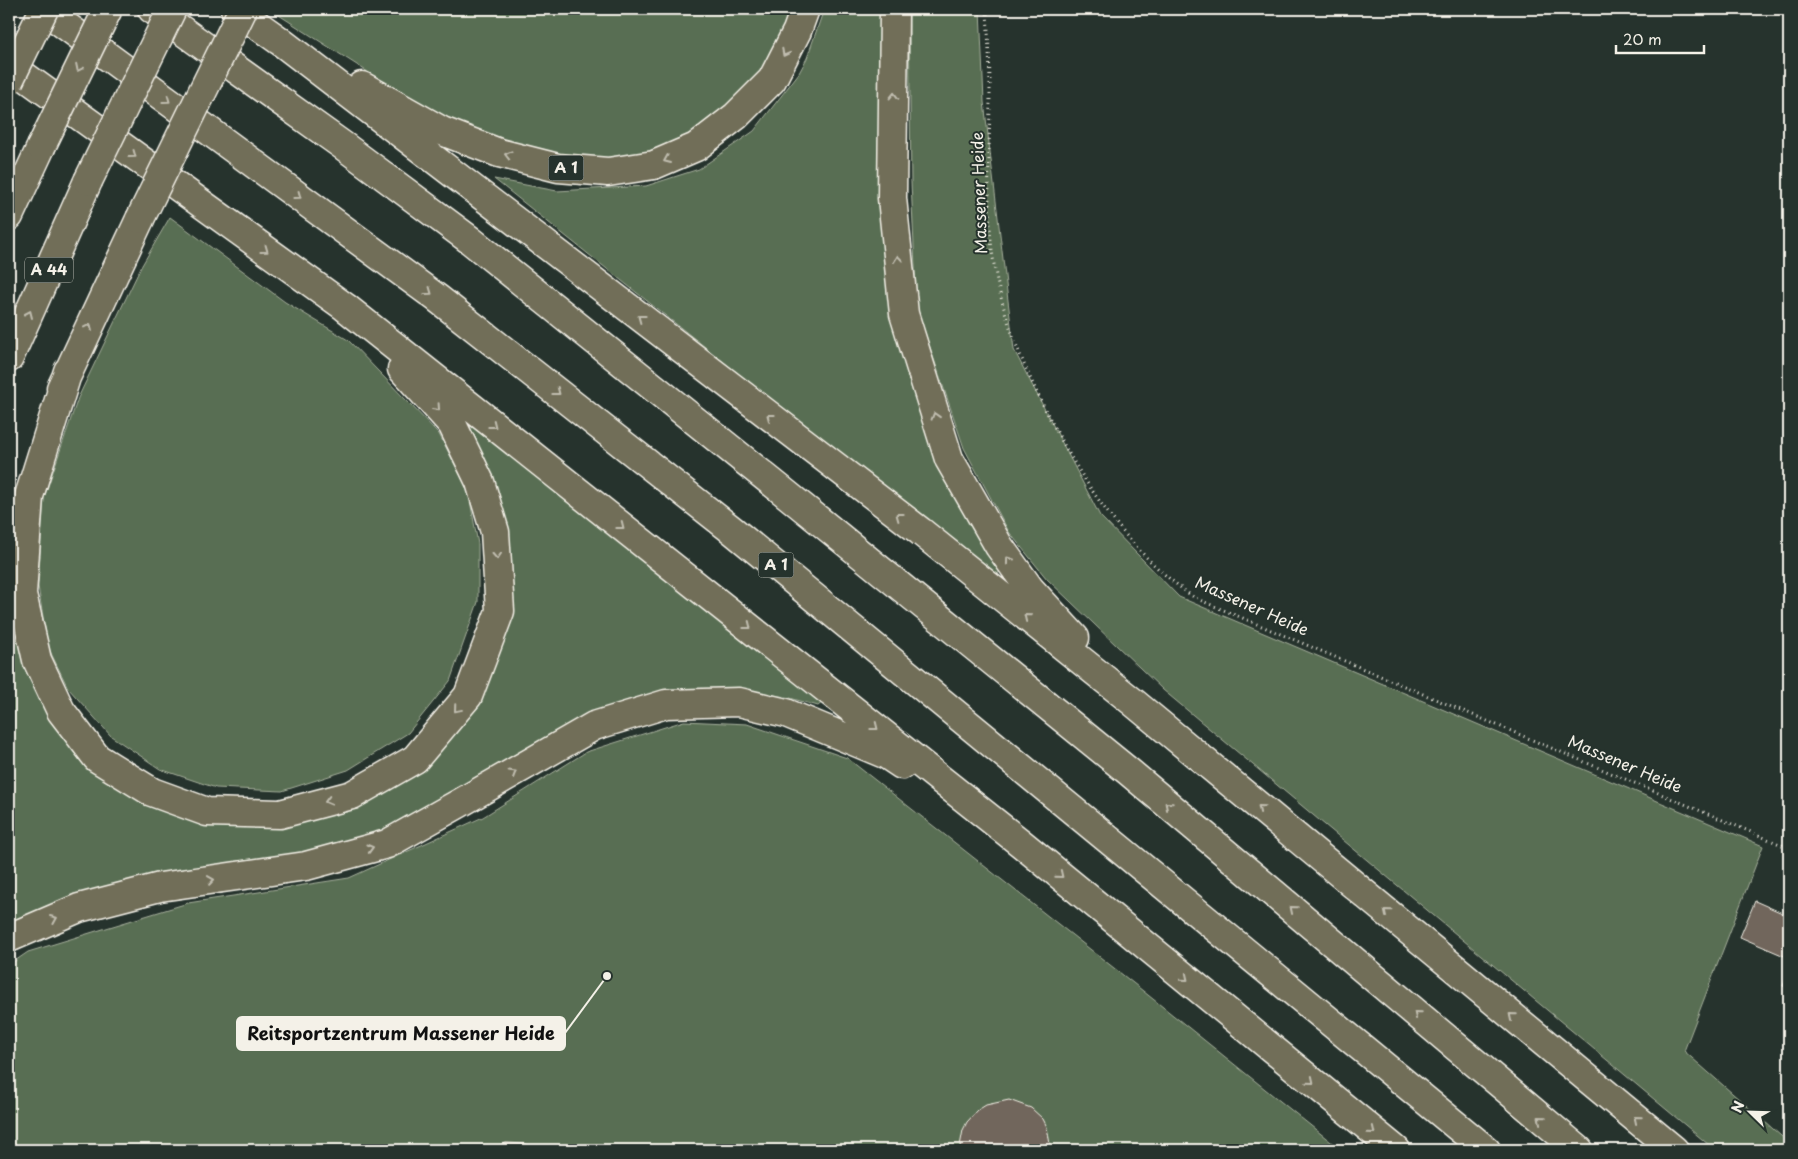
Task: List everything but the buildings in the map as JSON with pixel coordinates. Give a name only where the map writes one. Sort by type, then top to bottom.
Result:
[{"type":"highway","points":[[9,81],[44,9]]},
{"type":"highway","name":"A 1","points":[[44,9],[437,298],[732,530],[1486,1150]]},
{"type":"highway","points":[[9,216],[108,9]]},
{"type":"highway","points":[[152,9],[345,147],[470,240],[1128,771],[1579,1150]]},
{"type":"highway","name":"A 44","points":[[9,358],[88,181],[172,9]]},
{"type":"highway","points":[[235,9],[280,41],[920,531],[1133,702],[1674,1150]]},
{"type":"highway","points":[[9,508],[68,372],[140,219],[243,9]]},
{"type":"highway","name":"A 1","points":[[280,41],[442,131],[498,153],[558,168],[608,172],[654,166],[696,147],[736,116],[772,80],[797,31],[805,9]]},
{"type":"highway","points":[[894,9],[892,198],[904,314],[949,459],[998,546],[1030,589],[1133,702]]},
{"type":"highway","points":[[9,65],[345,308],[1022,844],[1396,1150]]},
{"type":"highway","points":[[68,372],[29,496],[22,594],[37,660],[61,711],[97,758],[152,792],[207,812],[280,814],[352,795],[415,759],[468,696],[500,611],[495,532],[480,482],[452,424],[345,308]]},
{"type":"highway","points":[[9,938],[79,908],[160,887],[306,866],[387,844],[594,726],[666,704],[739,702],[786,713],[887,755],[1022,844]]},
{"type":"path","name":"Massener Heide","points":[[988,9],[990,87],[989,199],[992,251],[1002,302],[1017,349],[1066,448],[1098,500],[1121,529],[1155,566],[1173,583],[1195,598],[1789,848]]},
{"type":"green space","points":[[272,9],[793,9],[762,74],[731,108],[692,137],[650,156],[611,160],[565,158],[504,144],[446,122]]},
{"type":"green space","points":[[824,9],[882,9],[878,204],[893,321],[1002,568],[995,578],[494,179],[557,191],[646,186],[699,169],[754,131],[799,73],[807,58]]},
{"type":"green space","points":[[909,9],[980,9],[984,102],[1014,350],[1100,516],[1179,597],[1763,846],[1684,1051],[1789,1143],[1789,1150],[1715,1150],[1163,690],[1047,579],[1009,532],[964,448],[917,309],[911,182]]},
{"type":"green space","points":[[170,217],[285,302],[348,340],[439,434],[468,490],[478,544],[478,602],[450,681],[408,733],[348,770],[282,791],[216,788],[160,769],[111,736],[68,688],[48,647],[38,586],[44,498],[78,398],[141,267]]},
{"type":"green space","points":[[453,405],[547,484],[824,701],[818,706],[790,698],[739,688],[666,692],[386,830],[307,859],[9,928],[9,611],[29,667],[55,720],[216,822],[419,767],[508,610]]},
{"type":"green space","points":[[684,721],[747,724],[847,758],[1133,983],[1341,1150],[9,1150],[9,965],[28,952],[188,903],[349,878],[483,817],[586,752]]},
{"type":"place","name":"Reitsportzentrum Massener Heide","points":[[607,976]]}]
